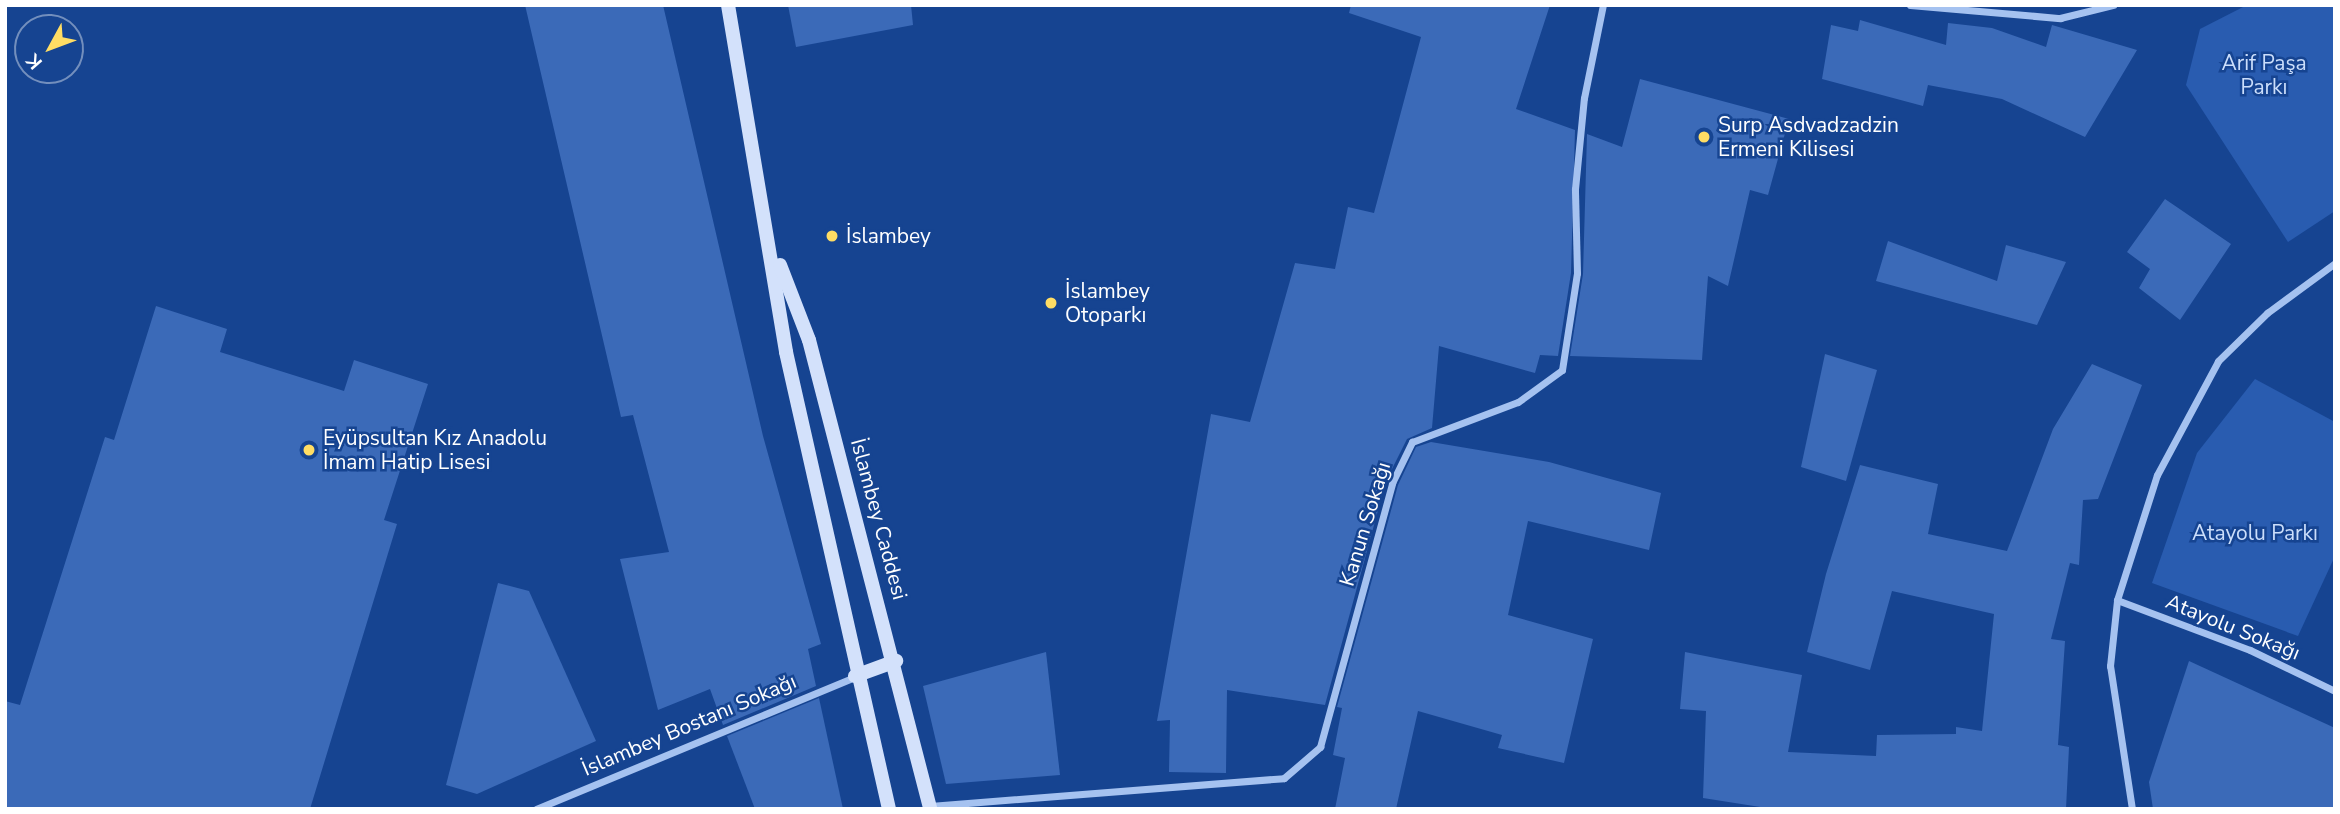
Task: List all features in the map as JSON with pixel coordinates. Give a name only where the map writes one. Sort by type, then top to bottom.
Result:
[{"type":"main road","name":"İslambey Caddesi","points":[[728,5],[772,244],[786,352],[855,676],[889,809]]},
{"type":"main road","name":"İslambey Caddesi","points":[[772,244],[809,340],[896,661],[930,807]]},
{"type":"main road","points":[[855,676],[896,661]]},
{"type":"street","name":"Kanun Sokağı","points":[[930,807],[1284,778],[1320,747],[1392,483],[1412,442],[1518,402],[1562,370],[1577,273],[1575,189],[1584,98],[1603,5]]},
{"type":"street","points":[[1910,5],[2060,18],[2113,5]]},
{"type":"street","points":[[2132,809],[2110,666],[2117,600],[2157,475],[2218,361],[2267,313],[2335,263]]},
{"type":"street","name":"Atayolu Sokağı","points":[[2117,600],[2250,650],[2335,691]]},
{"type":"street","name":"İslambey Bostanı Sokağı","points":[[537,809],[855,676]]},
{"type":"green space","name":"Arif Paşa Parkı","points":[[2247,5],[2335,5],[2335,211],[2288,242],[2186,85],[2200,29]]},
{"type":"green space","name":"Atayolu Parkı","points":[[2255,379],[2335,422],[2335,556],[2298,636],[2152,583],[2197,453]]},
{"type":"building","points":[[525,5],[663,5],[763,436],[821,644],[808,649],[816,686],[723,725],[710,689],[658,710],[620,559],[669,552],[633,415],[621,417]]},
{"type":"building","points":[[788,5],[911,5],[913,25],[796,47]]},
{"type":"building","points":[[1351,5],[1550,5],[1516,109],[1575,130],[1571,273],[1558,356],[1540,355],[1535,373],[1439,346],[1432,428],[1407,439],[1386,481],[1325,705],[1227,690],[1226,773],[1169,772],[1170,720],[1157,721],[1211,414],[1250,422],[1295,263],[1335,269],[1348,207],[1374,213],[1421,37],[1349,13]]},
{"type":"building","points":[[1860,20],[1946,45],[1948,23],[1992,28],[2046,47],[2052,25],[2137,50],[2085,137],[2002,99],[1928,85],[1923,106],[1822,79],[1831,25],[1858,31]]},
{"type":"building","points":[[1640,79],[1789,119],[1768,195],[1750,190],[1728,286],[1708,276],[1702,360],[1570,356],[1583,274],[1587,134],[1622,147]]},
{"type":"building","points":[[2165,199],[2231,244],[2180,320],[2139,288],[2150,269],[2127,252]]},
{"type":"building","points":[[1888,241],[1997,281],[2006,245],[2066,262],[2037,325],[1876,281]]},
{"type":"building","points":[[156,306],[227,329],[220,352],[344,391],[354,360],[428,384],[384,520],[397,524],[310,809],[5,809],[5,701],[20,705],[105,437],[114,440]]},
{"type":"building","points":[[1825,354],[1877,370],[1846,481],[1801,467]]},
{"type":"building","points":[[2092,364],[2142,385],[2098,499],[2083,500],[2079,565],[2070,563],[2051,639],[2065,641],[2058,745],[2069,747],[2066,809],[1773,809],[1703,798],[1706,711],[1680,709],[1685,652],[1802,675],[1788,752],[1876,756],[1877,735],[1956,734],[1956,727],[1982,731],[1994,614],[1892,591],[1870,670],[1807,652],[1826,574],[1860,465],[1938,484],[1928,534],[2007,551],[2053,429]]},
{"type":"building","points":[[1431,442],[1549,462],[1661,493],[1649,550],[1528,521],[1508,615],[1593,639],[1564,763],[1498,748],[1502,735],[1418,711],[1396,809],[1335,809],[1345,758],[1333,755],[1342,708],[1337,707],[1398,485],[1416,447]]},
{"type":"building","points":[[498,583],[529,591],[596,741],[477,794],[446,785]]},
{"type":"building","points":[[1046,652],[1060,775],[946,784],[923,686]]},
{"type":"building","points":[[2189,661],[2335,728],[2335,809],[2153,809],[2149,782]]},
{"type":"building","points":[[819,698],[843,809],[755,809],[727,736]]},
{"type":"place","name":"Surp Asdvadzadzin Ermeni Kilisesi","points":[[1704,137]]},
{"type":"place","name":"İslambey","points":[[832,236]]},
{"type":"place","name":"İslambey Otoparkı","points":[[1051,303]]},
{"type":"place","name":"Eyüpsultan Kız Anadolu İmam Hatip Lisesi","points":[[309,450]]}]
